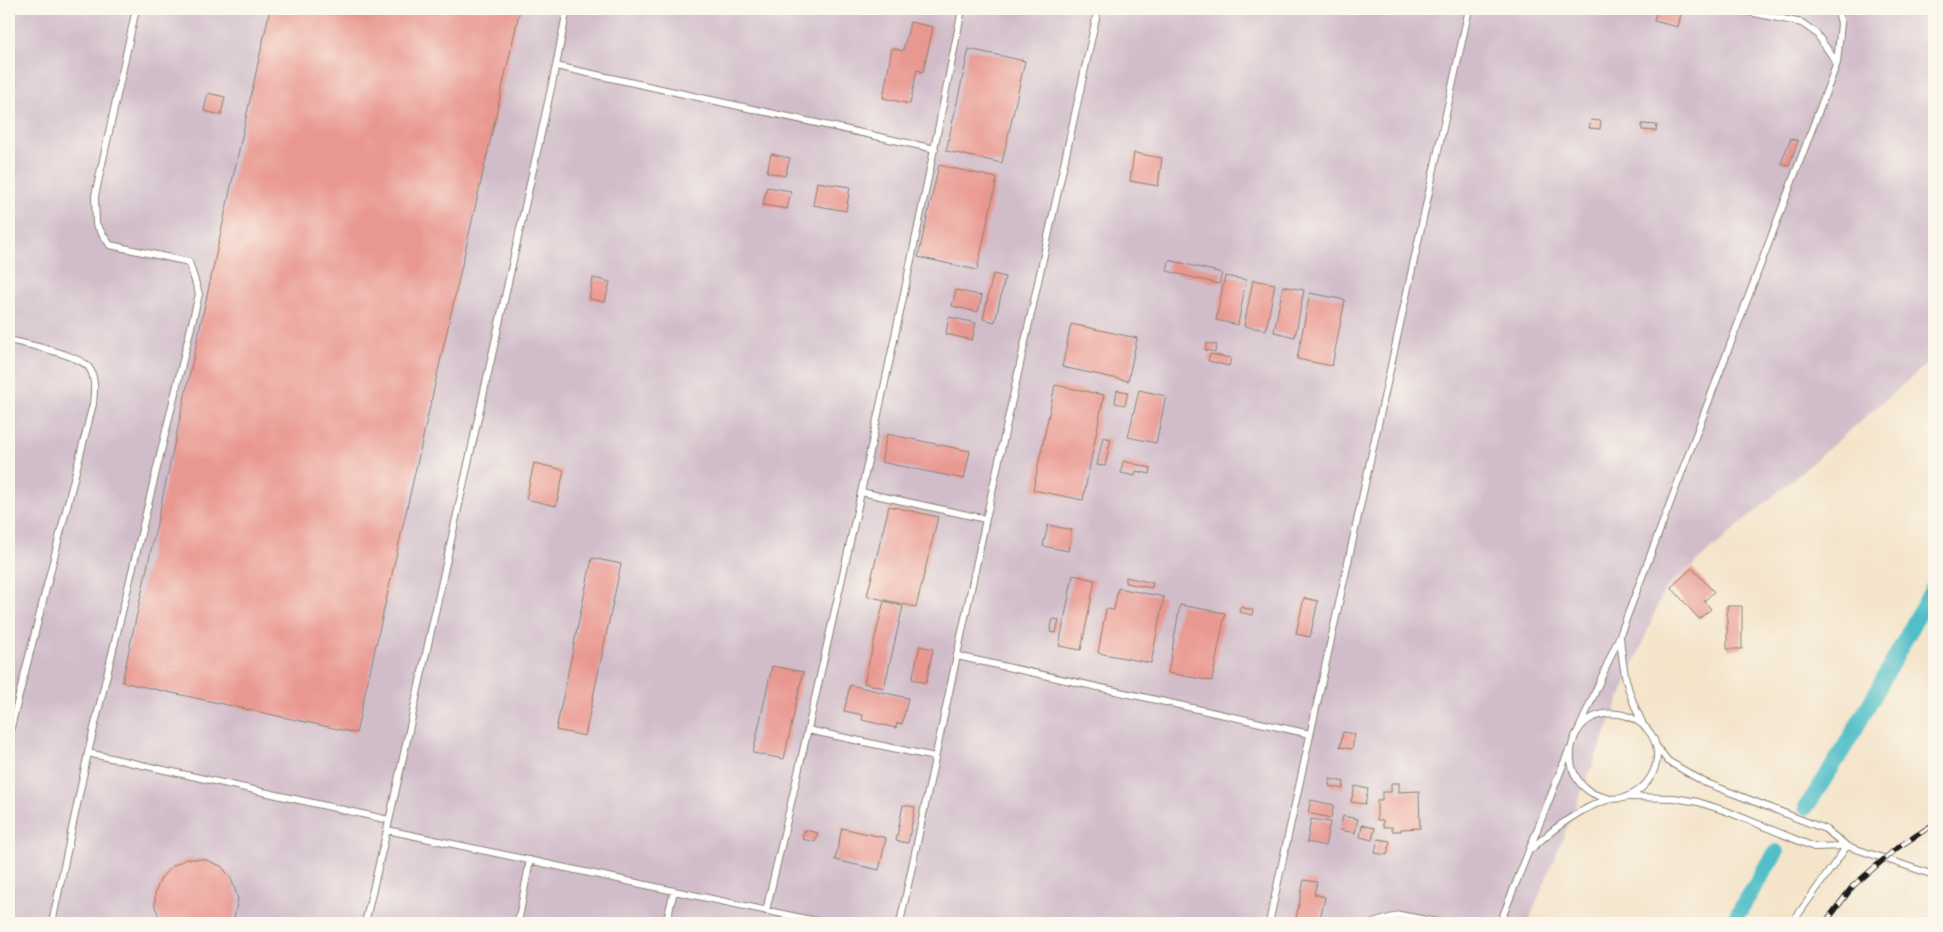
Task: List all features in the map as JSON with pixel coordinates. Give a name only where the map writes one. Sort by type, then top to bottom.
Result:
[{"type":"lane","points":[[52,923],[88,753],[200,294],[189,262],[110,245],[96,224],[95,196],[136,9]]},
{"type":"lane","points":[[365,923],[556,66],[567,9]]},
{"type":"lane","points":[[766,911],[861,492],[935,149],[962,9]]},
{"type":"lane","points":[[900,923],[1098,9]]},
{"type":"lane","points":[[1269,923],[1469,9]]},
{"type":"lane","points":[[1735,9],[1802,23],[1816,33],[1837,63]]},
{"type":"lane","points":[[1500,923],[1570,748],[1620,635],[1837,63],[1841,23],[1837,9]]},
{"type":"lane","points":[[556,66],[935,149]]},
{"type":"lane","points":[[9,340],[79,359],[90,368],[94,384],[92,404],[9,735]]},
{"type":"lane","points":[[861,492],[986,519]]},
{"type":"lane","points":[[1620,635],[1623,672],[1632,701],[1642,723],[1651,733],[1656,746],[1668,760],[1704,782],[1825,829],[1846,846]]},
{"type":"lane","points":[[957,656],[1310,734]]},
{"type":"lane","points":[[1578,731],[1591,718],[1608,713],[1626,714],[1642,723]]},
{"type":"lane","points":[[808,730],[935,757]]},
{"type":"lane","points":[[1626,797],[1640,790],[1651,777],[1656,762],[1656,746]]},
{"type":"lane","points":[[1570,748],[1571,766],[1579,782],[1592,794],[1610,799]]},
{"type":"lane","points":[[88,753],[389,820]]},
{"type":"lane","points":[[1529,851],[1559,824],[1582,811],[1610,799],[1626,797],[1674,798],[1698,802],[1726,811],[1814,847],[1846,846],[1934,875]]},
{"type":"lane","points":[[387,830],[825,923]]},
{"type":"lane","points":[[1792,923],[1846,846]]},
{"type":"lane","points":[[518,923],[530,860]]},
{"type":"lane","points":[[666,923],[674,891]]},
{"type":"lane","points":[[1373,923],[1400,915],[1442,923]]},
{"type":"shaded area","points":[[9,9],[1913,9],[1934,26],[1934,358],[1664,590],[1528,923],[9,923]]},
{"type":"building","points":[[270,9],[520,9],[356,733],[122,682]]},
{"type":"building","points":[[1657,9],[1682,9],[1678,27],[1654,21]]},
{"type":"building","points":[[910,22],[933,27],[923,72],[917,70],[910,104],[883,98],[892,48],[903,51]]},
{"type":"building","points":[[969,49],[1025,61],[1002,163],[946,151]]},
{"type":"building","points":[[208,93],[225,97],[221,115],[204,111]]},
{"type":"building","points":[[1591,120],[1601,121],[1600,129],[1589,128]]},
{"type":"building","points":[[1642,124],[1657,125],[1656,131],[1642,130]]},
{"type":"building","points":[[1791,138],[1798,141],[1789,165],[1781,163]]},
{"type":"building","points":[[1134,153],[1162,158],[1158,186],[1130,181]]},
{"type":"building","points":[[771,154],[790,158],[785,176],[767,172]]},
{"type":"building","points":[[939,165],[997,178],[977,270],[918,257]]},
{"type":"building","points":[[817,182],[850,187],[846,211],[813,205]]},
{"type":"building","points":[[767,187],[791,191],[787,209],[763,205]]},
{"type":"building","points":[[1169,260],[1222,273],[1219,284],[1167,271]]},
{"type":"building","points":[[993,274],[1005,277],[995,322],[983,319]]},
{"type":"building","points":[[1225,276],[1246,280],[1238,325],[1216,320]]},
{"type":"building","points":[[593,278],[610,282],[605,302],[589,299]]},
{"type":"building","points":[[1253,280],[1275,284],[1266,330],[1244,326]]},
{"type":"building","points":[[1283,286],[1304,290],[1295,337],[1274,332]]},
{"type":"building","points":[[956,290],[982,296],[978,312],[952,306]]},
{"type":"building","points":[[1310,293],[1345,300],[1332,366],[1297,359]]},
{"type":"building","points":[[949,317],[976,323],[972,340],[946,334]]},
{"type":"building","points":[[1071,324],[1137,338],[1128,381],[1062,367]]},
{"type":"building","points":[[1207,343],[1217,345],[1215,352],[1205,350]]},
{"type":"building","points":[[1210,354],[1231,358],[1229,366],[1208,361]]},
{"type":"building","points":[[1055,385],[1104,395],[1083,500],[1033,490]]},
{"type":"building","points":[[1117,390],[1128,392],[1125,405],[1115,403]]},
{"type":"building","points":[[1139,390],[1166,396],[1156,443],[1128,437]]},
{"type":"building","points":[[887,434],[970,451],[964,479],[881,462]]},
{"type":"building","points":[[1103,437],[1111,439],[1105,466],[1097,465]]},
{"type":"building","points":[[1123,461],[1151,468],[1150,474],[1136,471],[1135,476],[1121,473]]},
{"type":"building","points":[[534,463],[564,470],[556,506],[526,499]]},
{"type":"building","points":[[889,506],[938,517],[916,607],[867,596]]},
{"type":"building","points":[[1048,525],[1072,530],[1068,551],[1043,546]]},
{"type":"building","points":[[592,558],[621,564],[585,736],[556,730]]},
{"type":"building","points":[[1692,568],[1714,592],[1704,601],[1711,609],[1699,619],[1671,587]]},
{"type":"building","points":[[1073,575],[1095,580],[1081,650],[1059,646]]},
{"type":"building","points":[[1126,577],[1153,583],[1151,588],[1125,583]]},
{"type":"building","points":[[1118,588],[1164,597],[1151,663],[1098,653],[1106,609],[1114,610]]},
{"type":"building","points":[[1304,598],[1318,601],[1310,637],[1296,634]]},
{"type":"building","points":[[884,601],[903,606],[884,688],[864,683]]},
{"type":"building","points":[[1180,605],[1225,613],[1212,681],[1168,673]]},
{"type":"building","points":[[1727,606],[1742,606],[1742,649],[1727,649]]},
{"type":"building","points":[[1240,607],[1253,610],[1252,615],[1239,612]]},
{"type":"building","points":[[1053,619],[1059,620],[1056,633],[1050,632]]},
{"type":"building","points":[[920,646],[933,649],[926,683],[912,679]]},
{"type":"building","points":[[772,666],[803,672],[784,759],[753,753]]},
{"type":"building","points":[[850,685],[908,698],[902,724],[897,723],[896,728],[862,720],[863,715],[844,711]]},
{"type":"building","points":[[1343,732],[1355,734],[1352,749],[1340,747]]},
{"type":"building","points":[[1330,779],[1344,782],[1343,789],[1329,786]]},
{"type":"building","points":[[1391,783],[1399,783],[1399,792],[1419,791],[1420,828],[1392,831],[1392,827],[1383,827],[1383,820],[1377,820],[1377,800],[1382,800],[1382,792],[1391,792]]},
{"type":"building","points":[[1355,786],[1368,789],[1365,804],[1351,802]]},
{"type":"building","points":[[1311,800],[1334,805],[1331,818],[1308,813]]},
{"type":"building","points":[[903,805],[915,807],[908,843],[896,841]]},
{"type":"building","points":[[1343,816],[1358,819],[1355,833],[1340,830]]},
{"type":"building","points":[[1311,819],[1330,822],[1325,846],[1307,842]]},
{"type":"building","points":[[1362,825],[1375,828],[1372,840],[1360,837]]},
{"type":"building","points":[[842,828],[886,838],[879,870],[835,860]]},
{"type":"building","points":[[805,830],[818,833],[815,842],[802,839]]},
{"type":"building","points":[[1378,839],[1390,841],[1387,855],[1375,853]]},
{"type":"building","points":[[186,859],[204,859],[221,866],[231,878],[238,899],[234,918],[229,923],[162,923],[155,907],[155,893],[161,878],[171,867]]},
{"type":"building","points":[[1304,880],[1317,882],[1314,894],[1325,897],[1319,923],[1295,923]]},
{"type":"waterway","points":[[1806,807],[1857,726],[1934,586]]},
{"type":"waterway","points":[[1732,923],[1776,852]]},
{"type":"railway","points":[[1825,923],[1853,886],[1897,848],[1934,824]]}]
